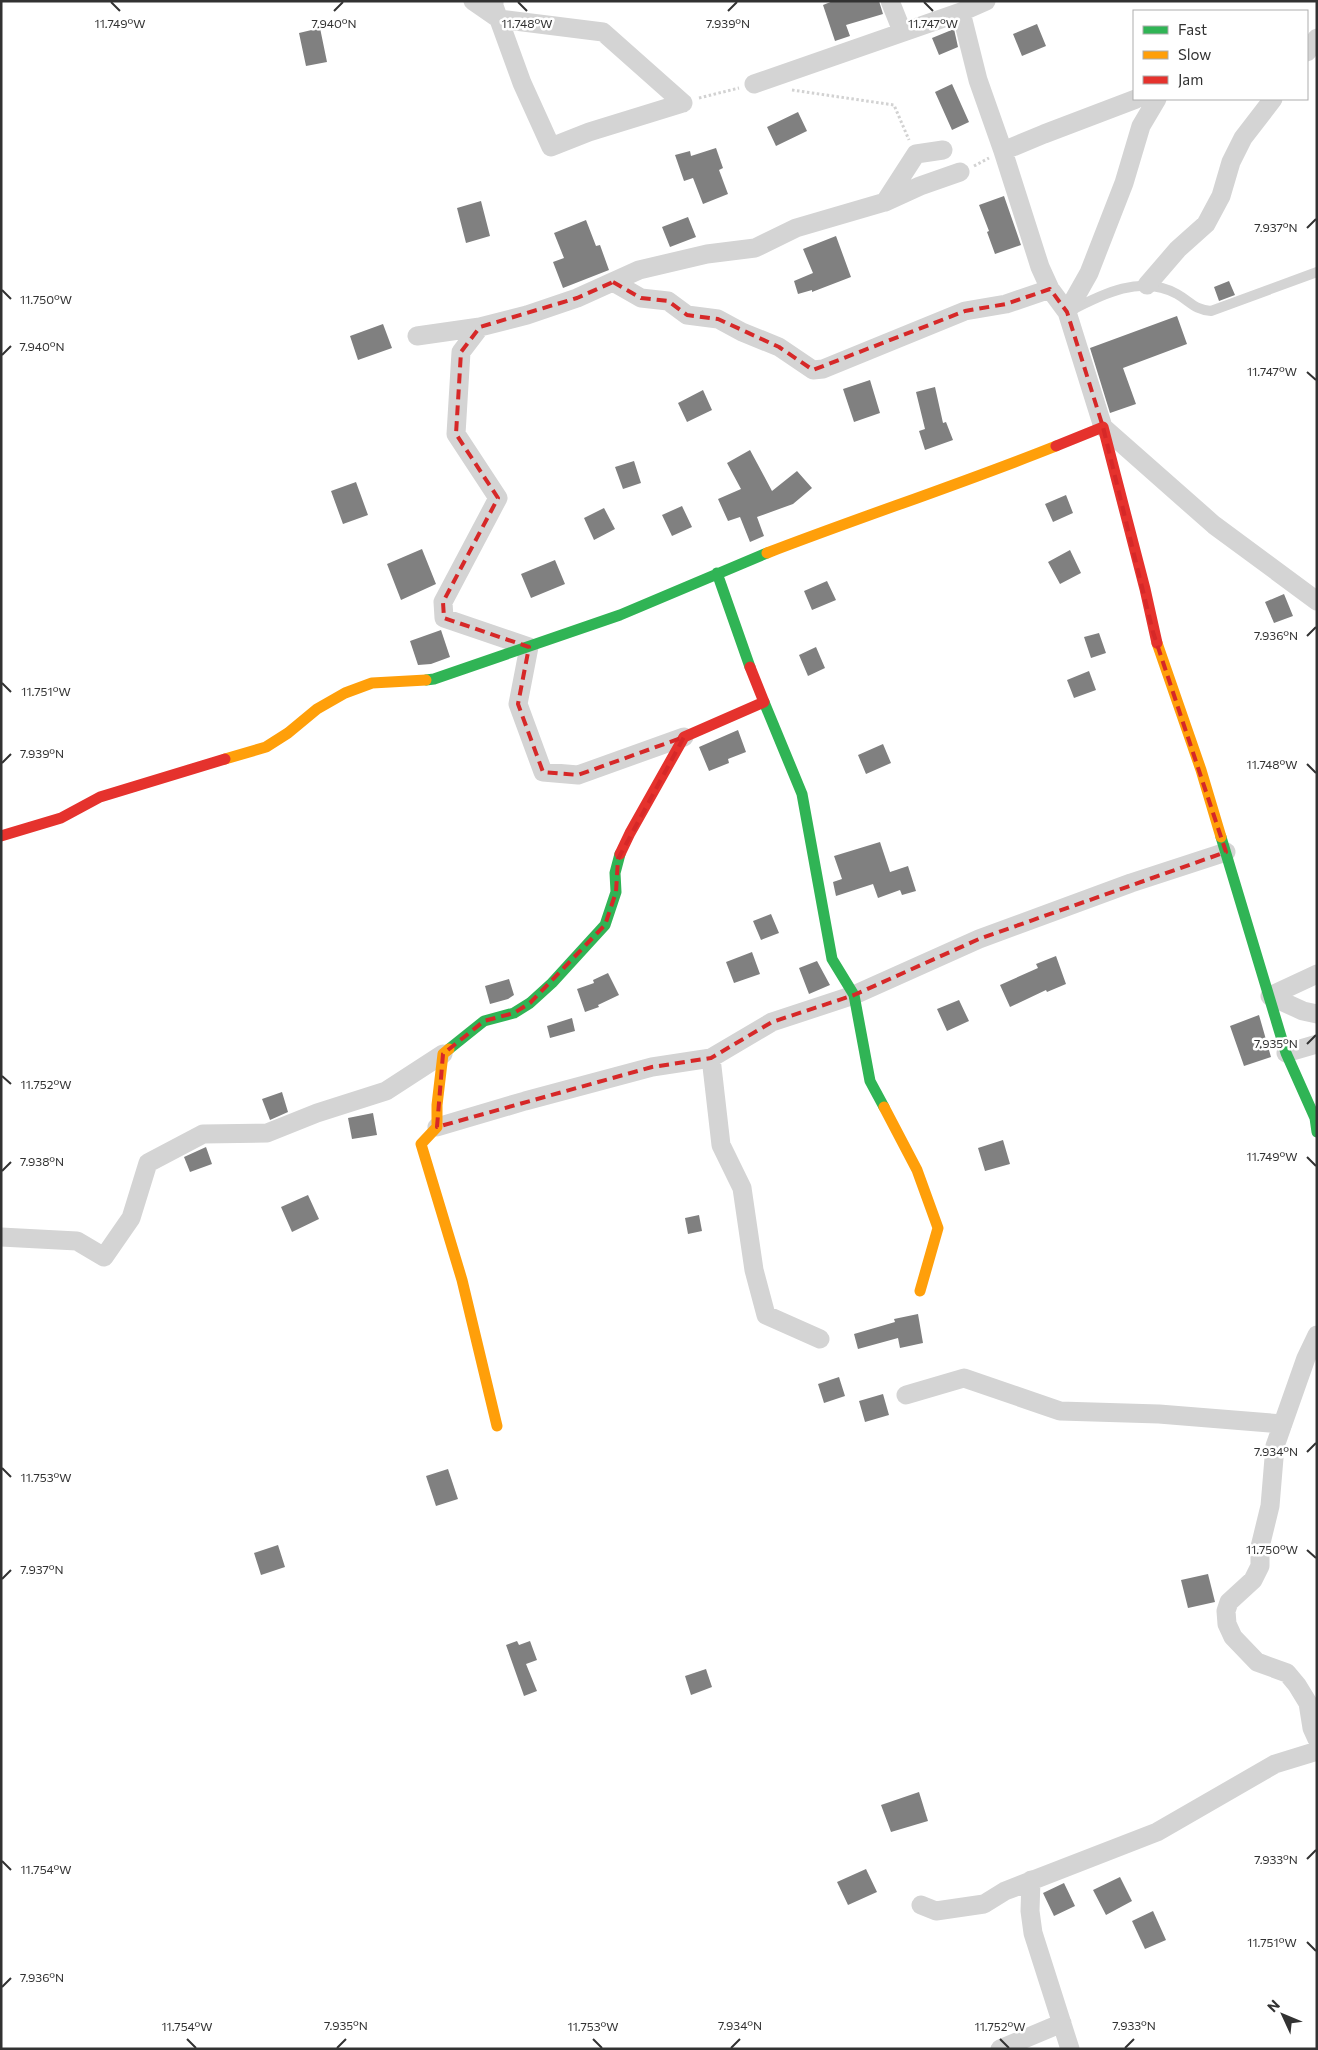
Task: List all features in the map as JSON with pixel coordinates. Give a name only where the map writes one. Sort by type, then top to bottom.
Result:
[{"type":"street","points":[[473,1],[496,10],[603,32],[683,103]]},
{"type":"street","points":[[890,1],[902,31]]},
{"type":"street","points":[[754,84],[961,12],[986,1]]},
{"type":"street","points":[[496,10],[522,83],[551,147],[589,132],[683,103]]},
{"type":"street","points":[[961,12],[978,80],[1040,267],[1050,289],[1067,312],[1103,427],[1145,589],[1154,632],[1201,770],[1286,1053],[1316,1118],[1317,1132]]},
{"type":"street","points":[[1308,51],[1317,38]]},
{"type":"street","points":[[1003,151],[1133,100]]},
{"type":"street","points":[[1067,312],[1089,273],[1124,183],[1141,126],[1156,100]]},
{"type":"street","points":[[1147,285],[1178,249],[1206,224],[1221,196],[1231,162],[1243,138],[1271,100]]},
{"type":"street","points":[[885,202],[916,154],[943,150]]},
{"type":"street","points":[[417,336],[480,327],[527,315],[577,298],[639,270],[707,254],[755,248],[796,228],[885,202],[920,186],[960,172]]},
{"type":"street","points":[[613,282],[641,298],[668,301],[687,315],[718,319],[742,332],[779,347],[813,370],[823,368],[965,312],[1006,304],[1050,289]]},
{"type":"street","points":[[480,327],[461,352],[456,434],[498,498],[443,602],[444,618],[528,647]]},
{"type":"street","points":[[1,836],[61,818],[100,797],[266,747],[288,733],[317,709],[345,693],[372,683],[434,679],[620,615],[717,573],[848,522],[994,471],[1103,427]]},
{"type":"street","points":[[1103,427],[1214,524],[1317,601]]},
{"type":"street","points":[[717,573],[750,668],[802,794],[832,959],[854,995],[870,1081],[917,1170],[938,1228],[920,1291]]},
{"type":"street","points":[[528,647],[518,704],[542,772],[578,775],[684,737],[764,702]]},
{"type":"street","points":[[1,1237],[77,1241],[104,1257],[131,1218],[148,1163],[203,1134],[267,1133],[317,1113],[386,1091],[443,1054],[484,1021],[514,1013],[530,1002],[552,983],[605,925],[616,892],[615,873],[618,859],[630,833],[684,737]]},
{"type":"street","points":[[497,1426],[462,1280],[421,1144],[437,1128],[525,1101],[652,1067],[711,1058],[772,1022],[854,995],[979,939],[1131,882],[1226,852]]},
{"type":"street","points":[[1270,996],[1317,974]]},
{"type":"street","points":[[1270,996],[1303,1011],[1317,1014]]},
{"type":"street","points":[[1286,1053],[1317,1044]]},
{"type":"street","points":[[437,1128],[437,1105],[443,1054]]},
{"type":"street","points":[[711,1058],[721,1145],[742,1188],[754,1270],[766,1315],[820,1339]]},
{"type":"street","points":[[1317,1335],[1306,1358],[1275,1446],[1270,1506],[1260,1548],[1260,1566],[1254,1580],[1230,1602],[1226,1611],[1226,1624],[1233,1636],[1257,1662],[1287,1673],[1297,1685],[1308,1703],[1312,1728],[1317,1739]]},
{"type":"street","points":[[906,1395],[964,1378],[1060,1411],[1159,1414],[1283,1424]]},
{"type":"street","points":[[920,1905],[936,1911],[984,1904],[1005,1891],[1031,1880],[1157,1832],[1275,1764],[1317,1751]]},
{"type":"street","points":[[1031,1880],[1030,1911],[1033,1933],[1070,2049]]},
{"type":"street","points":[[1000,2049],[1062,2023]]},
{"type":"lane","points":[[1067,312],[1093,298],[1120,288],[1147,285],[1176,293],[1201,310],[1211,310],[1317,272]]},
{"type":"path","points":[[683,103],[754,84]]},
{"type":"path","points":[[791,90],[894,105],[916,154]]},
{"type":"path","points":[[960,172],[1003,151]]},
{"type":"highlighted area","points":[[613,282],[641,298],[668,301],[687,315],[718,319],[779,347],[813,370],[965,311],[1006,304],[1050,289],[1067,312],[1103,427],[1153,632],[1226,852],[979,939],[854,995],[772,1022],[711,1058],[652,1067],[437,1127],[443,1054],[484,1021],[514,1013],[530,1003],[605,925],[616,892],[618,859],[684,737],[578,775],[543,772],[518,704],[529,647],[444,618],[443,602],[498,498],[456,434],[461,352],[480,327],[577,298]]},
{"type":"building","points":[[833,1],[879,1],[883,14],[846,25],[850,36],[835,41],[823,5]]},
{"type":"building","points":[[1037,24],[1046,46],[1022,56],[1013,34]]},
{"type":"building","points":[[320,28],[327,62],[306,66],[299,33]]},
{"type":"building","points":[[954,29],[958,47],[939,55],[932,38]]},
{"type":"building","points":[[952,84],[969,122],[952,130],[935,92]]},
{"type":"building","points":[[798,112],[807,131],[776,146],[767,127]]},
{"type":"building","points":[[716,148],[723,168],[719,170],[728,194],[703,204],[693,178],[684,181],[675,155],[690,151],[691,156]]},
{"type":"building","points":[[1004,196],[1021,245],[995,254],[979,205]]},
{"type":"building","points":[[481,201],[490,236],[466,243],[457,208]]},
{"type":"building","points":[[688,217],[696,237],[670,247],[662,227]]},
{"type":"building","points":[[586,220],[596,246],[600,245],[609,270],[563,288],[553,262],[564,258],[554,233]]},
{"type":"building","points":[[836,236],[851,277],[812,292],[812,290],[798,294],[794,281],[813,273],[803,249]]},
{"type":"building","points":[[1229,281],[1235,295],[1219,301],[1214,287]]},
{"type":"building","points":[[1177,316],[1187,344],[1123,368],[1136,404],[1110,413],[1090,348]]},
{"type":"building","points":[[383,324],[392,348],[358,360],[350,336]]},
{"type":"building","points":[[870,380],[880,413],[854,422],[843,389]]},
{"type":"building","points":[[935,387],[943,423],[946,422],[953,440],[925,450],[919,431],[925,429],[916,392]]},
{"type":"building","points":[[703,390],[712,410],[687,422],[678,403]]},
{"type":"building","points":[[750,450],[772,491],[797,471],[812,488],[793,504],[757,517],[764,536],[750,542],[740,517],[728,521],[718,499],[741,489],[727,463]]},
{"type":"building","points":[[634,461],[641,483],[623,489],[615,467]]},
{"type":"building","points":[[356,482],[368,515],[343,524],[331,491]]},
{"type":"building","points":[[1066,495],[1073,513],[1053,522],[1045,504]]},
{"type":"building","points":[[682,506],[692,527],[672,536],[662,515]]},
{"type":"building","points":[[604,508],[615,529],[594,540],[584,518]]},
{"type":"building","points":[[422,549],[436,584],[401,600],[387,564]]},
{"type":"building","points":[[1070,550],[1081,573],[1060,584],[1048,562]]},
{"type":"building","points":[[555,560],[565,584],[531,598],[521,574]]},
{"type":"building","points":[[827,581],[836,600],[812,610],[804,591]]},
{"type":"building","points":[[1284,594],[1293,616],[1274,623],[1265,602]]},
{"type":"building","points":[[441,630],[450,657],[431,664],[418,665],[410,641]]},
{"type":"building","points":[[1099,633],[1106,653],[1091,658],[1084,637]]},
{"type":"building","points":[[816,647],[825,668],[808,676],[799,655]]},
{"type":"building","points":[[1089,671],[1096,690],[1074,698],[1067,680]]},
{"type":"building","points":[[738,730],[746,752],[728,759],[729,763],[709,771],[699,747]]},
{"type":"building","points":[[883,744],[891,763],[866,774],[858,755]]},
{"type":"building","points":[[880,842],[890,872],[908,866],[916,891],[902,895],[900,890],[878,898],[873,884],[836,896],[833,882],[842,879],[834,856]]},
{"type":"building","points":[[771,914],[779,933],[761,940],[753,921]]},
{"type":"building","points":[[752,952],[760,974],[734,983],[726,962]]},
{"type":"building","points":[[1056,956],[1066,984],[1047,992],[1046,990],[1010,1007],[1000,985],[1038,968],[1036,964]]},
{"type":"building","points":[[817,961],[830,985],[809,994],[799,968]]},
{"type":"building","points":[[608,973],[619,995],[598,1005],[599,1007],[585,1012],[577,989],[594,983],[593,980]]},
{"type":"building","points":[[509,979],[514,995],[508,999],[490,1004],[485,986]]},
{"type":"building","points":[[959,1000],[969,1021],[947,1031],[937,1009]]},
{"type":"building","points":[[1259,1015],[1271,1057],[1244,1066],[1230,1026]]},
{"type":"building","points":[[572,1018],[575,1031],[550,1038],[547,1026]]},
{"type":"building","points":[[282,1092],[288,1112],[270,1120],[262,1099]]},
{"type":"building","points":[[373,1113],[377,1135],[352,1139],[348,1118]]},
{"type":"building","points":[[1003,1140],[1010,1164],[985,1171],[978,1148]]},
{"type":"building","points":[[206,1147],[212,1164],[190,1172],[184,1157]]},
{"type":"building","points":[[308,1195],[319,1219],[292,1232],[281,1207]]},
{"type":"building","points":[[699,1215],[702,1231],[688,1234],[685,1218]]},
{"type":"building","points":[[918,1314],[923,1343],[900,1348],[898,1338],[858,1349],[854,1334],[895,1322],[894,1319]]},
{"type":"building","points":[[839,1377],[845,1396],[824,1403],[818,1384]]},
{"type":"building","points":[[883,1394],[889,1415],[865,1422],[859,1401]]},
{"type":"building","points":[[448,1469],[458,1499],[436,1506],[426,1476]]},
{"type":"building","points":[[278,1545],[285,1567],[261,1575],[254,1553]]},
{"type":"building","points":[[1208,1574],[1215,1602],[1188,1608],[1181,1580]]},
{"type":"building","points":[[517,1641],[519,1645],[530,1641],[537,1660],[526,1664],[537,1691],[524,1696],[506,1645]]},
{"type":"building","points":[[706,1669],[712,1687],[691,1695],[685,1676]]},
{"type":"building","points":[[919,1792],[928,1821],[891,1832],[881,1805]]},
{"type":"building","points":[[866,1869],[877,1892],[848,1905],[837,1882]]},
{"type":"building","points":[[1120,1877],[1132,1901],[1106,1915],[1093,1890]]},
{"type":"building","points":[[1064,1883],[1075,1906],[1054,1916],[1043,1893]]},
{"type":"building","points":[[1153,1911],[1166,1940],[1145,1949],[1132,1921]]},
{"type":"traffic: fast","points":[[426,680],[434,679],[620,615],[767,553]]},
{"type":"traffic: fast","points":[[717,573],[750,667]]},
{"type":"traffic: fast","points":[[764,702],[802,794],[832,959],[854,995],[870,1081],[884,1107]]},
{"type":"traffic: fast","points":[[1221,837],[1286,1053],[1315,1118],[1317,1132]]},
{"type":"traffic: fast","points":[[449,1049],[484,1021],[514,1013],[530,1003],[552,983],[605,925],[616,892],[615,873],[620,854]]},
{"type":"traffic: slow","points":[[767,553],[1056,446]]},
{"type":"traffic: slow","points":[[1157,643],[1201,770],[1221,837]]},
{"type":"traffic: slow","points":[[225,759],[266,747],[288,733],[317,709],[345,693],[372,683],[426,680]]},
{"type":"traffic: slow","points":[[449,1049],[443,1054],[437,1105],[437,1127],[421,1144],[462,1280],[497,1426]]},
{"type":"traffic: slow","points":[[884,1107],[917,1170],[938,1228],[920,1291]]},
{"type":"traffic: jam","points":[[1056,446],[1103,427],[1157,643]]},
{"type":"traffic: jam","points":[[620,854],[684,737],[764,702],[750,667]]},
{"type":"traffic: jam","points":[[1,836],[61,818],[100,797],[225,759]]}]
